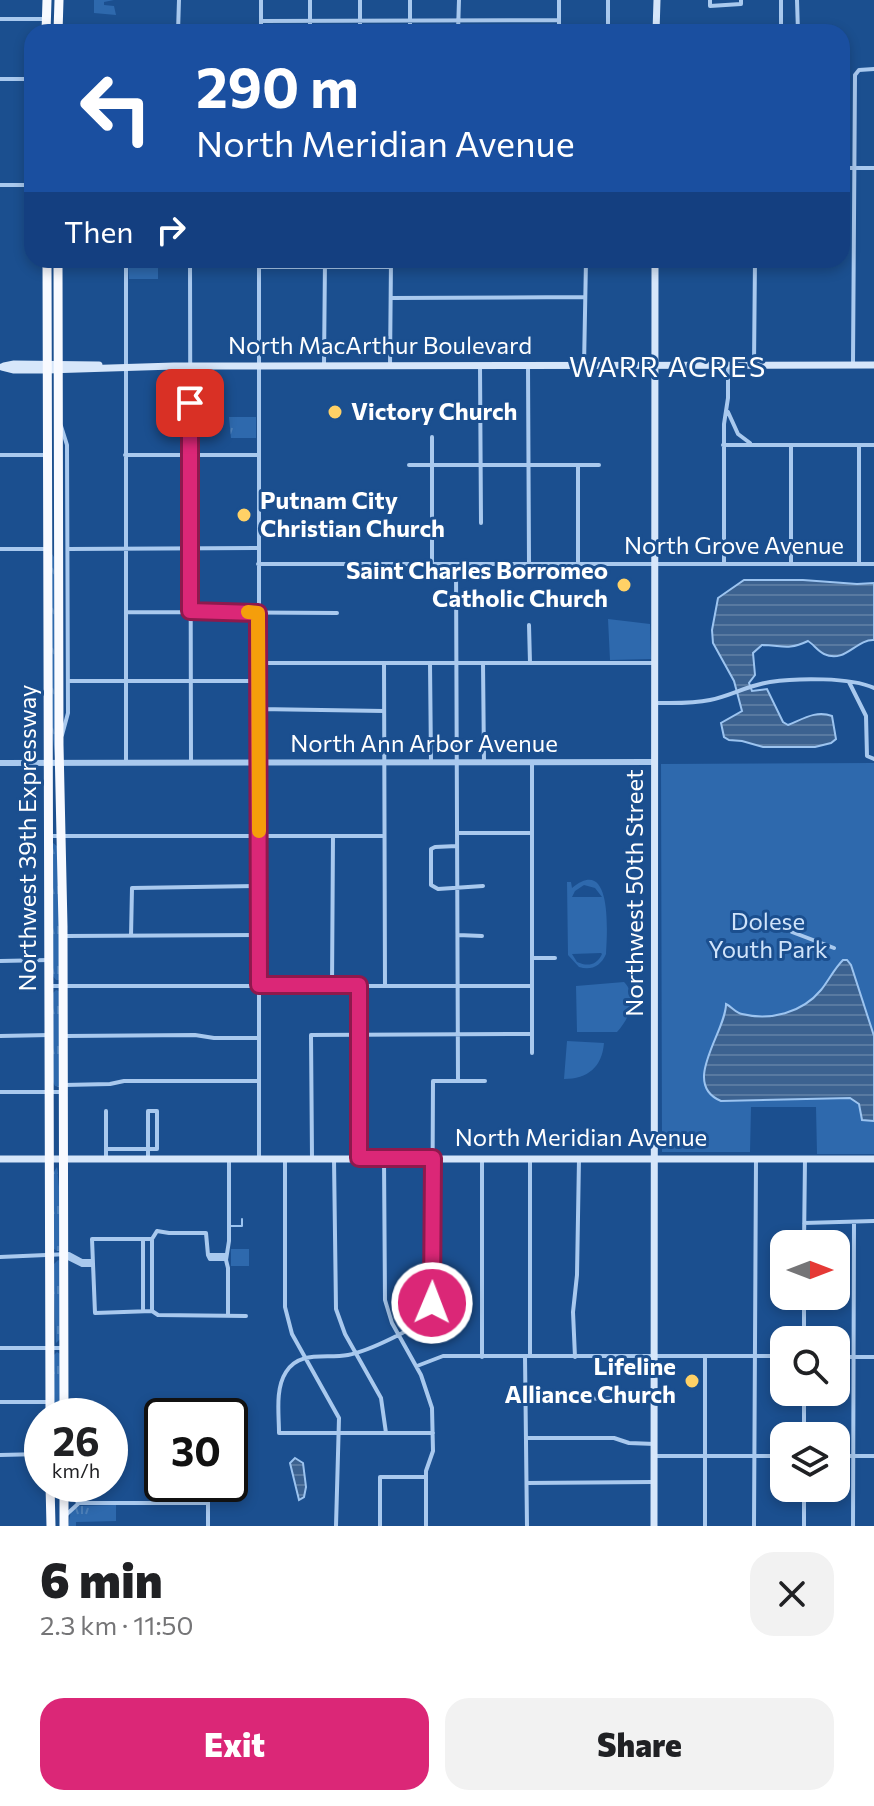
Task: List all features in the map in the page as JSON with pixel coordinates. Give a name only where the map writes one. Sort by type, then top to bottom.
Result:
[{"type":"highway","points":[[46,24],[47,0]]},
{"type":"highway","points":[[58,24],[59,0]]},
{"type":"highway","name":"Northwest 39th Expressway","points":[[47,268],[47,455],[58,549],[59,745],[53,763],[60,837],[64,986],[64,1398]]},
{"type":"highway","name":"Northwest 39th Expressway","points":[[50,1398],[48,836],[53,763],[58,549],[58,268]]},
{"type":"highway","points":[[50,1502],[51,1526]]},
{"type":"main road","points":[[656,24],[657,0]]},
{"type":"main road","name":"Northwest 50th Street","points":[[654,1526],[655,268]]},
{"type":"main road","name":"North MacArthur Boulevard","points":[[1,367],[14,364],[47,367],[874,365]]},
{"type":"main road","name":"North Meridian Avenue","points":[[0,1159],[106,1154],[229,1158],[874,1159]]},
{"type":"street","points":[[178,24],[179,0]]},
{"type":"street","points":[[261,0],[261,24]]},
{"type":"street","points":[[310,0],[310,21]]},
{"type":"street","points":[[360,0],[360,24]]},
{"type":"street","points":[[410,0],[410,24]]},
{"type":"street","points":[[459,0],[459,24]]},
{"type":"street","points":[[559,0],[559,24]]},
{"type":"street","points":[[608,0],[608,24]]},
{"type":"street","points":[[710,0],[710,6],[741,4],[741,0]]},
{"type":"street","points":[[781,0],[781,24]]},
{"type":"street","points":[[797,0],[798,24]]},
{"type":"street","points":[[0,19],[46,19]]},
{"type":"street","points":[[286,24],[360,20],[559,20]]},
{"type":"street","points":[[853,366],[857,71],[874,69]]},
{"type":"street","points":[[0,79],[24,79]]},
{"type":"street","points":[[850,168],[874,168]]},
{"type":"street","points":[[0,185],[24,185]]},
{"type":"street","points":[[126,268],[126,762]]},
{"type":"street","points":[[190,268],[191,762]]},
{"type":"street","points":[[259,268],[259,1158]]},
{"type":"street","points":[[324,366],[325,268]]},
{"type":"street","points":[[390,366],[391,268]]},
{"type":"street","points":[[584,366],[586,268]]},
{"type":"street","points":[[754,366],[755,268]]},
{"type":"street","points":[[391,298],[585,297]]},
{"type":"street","points":[[480,366],[481,523]]},
{"type":"street","points":[[528,366],[529,564]]},
{"type":"street","points":[[724,564],[723,445],[728,366]]},
{"type":"street","points":[[727,410],[738,434],[754,445]]},
{"type":"street","name":"Northwest 39th Expressway","points":[[59,423],[67,445],[58,549],[68,681],[67,722],[59,745]]},
{"type":"street","points":[[432,437],[432,564]]},
{"type":"street","points":[[723,445],[874,445]]},
{"type":"street","points":[[791,445],[791,564]]},
{"type":"street","points":[[859,445],[859,564]]},
{"type":"street","points":[[0,455],[59,455]]},
{"type":"street","points":[[125,455],[258,455]]},
{"type":"street","points":[[409,465],[599,465]]},
{"type":"street","points":[[578,465],[578,564]]},
{"type":"street","points":[[0,549],[258,548]]},
{"type":"street","name":"North Grove Avenue","points":[[258,564],[874,564]]},
{"type":"street","points":[[456,564],[458,1081]]},
{"type":"street","points":[[126,612],[337,613]]},
{"type":"street","points":[[529,625],[530,663]]},
{"type":"street","points":[[259,663],[655,663]]},
{"type":"street","points":[[384,663],[385,985]]},
{"type":"street","points":[[430,663],[431,762]]},
{"type":"street","points":[[483,663],[484,762]]},
{"type":"street","points":[[68,681],[259,681]]},
{"type":"street","points":[[655,703],[690,704],[769,682],[849,682],[874,688]]},
{"type":"street","points":[[849,682],[866,716],[867,756],[874,759]]},
{"type":"street","points":[[259,709],[384,711]]},
{"type":"street","points":[[532,762],[532,1053]]},
{"type":"street","name":"North Ann Arbor Avenue","points":[[0,763],[655,762]]},
{"type":"street","points":[[457,833],[531,833]]},
{"type":"street","points":[[48,836],[383,836]]},
{"type":"street","points":[[332,985],[333,836]]},
{"type":"street","points":[[457,846],[435,847],[430,854],[432,886],[438,889],[483,886]]},
{"type":"street","points":[[131,936],[132,888],[259,886]]},
{"type":"street","points":[[792,932],[834,948]]},
{"type":"street","points":[[63,936],[259,935]]},
{"type":"street","points":[[458,935],[482,936]]},
{"type":"street","points":[[532,958],[555,958]]},
{"type":"street","points":[[0,961],[49,960]]},
{"type":"street","points":[[359,985],[359,1158]]},
{"type":"street","points":[[49,986],[532,986]]},
{"type":"street","points":[[312,1158],[311,1035],[532,1034]]},
{"type":"street","points":[[0,1036],[50,1035]]},
{"type":"street","points":[[64,1036],[259,1038]]},
{"type":"street","points":[[0,1092],[50,1092],[124,1081],[259,1081]]},
{"type":"street","points":[[433,1433],[279,1433],[281,1383],[287,1370],[304,1357],[356,1353],[422,1321],[430,1312],[433,1081],[485,1081]]},
{"type":"street","points":[[106,1111],[106,1154]]},
{"type":"street","points":[[148,1111],[157,1111],[157,1149],[148,1154],[148,1111]]},
{"type":"street","points":[[228,1316],[229,1158]]},
{"type":"street","points":[[285,1158],[285,1307],[290,1328],[304,1357],[338,1416],[336,1526]]},
{"type":"street","points":[[334,1158],[334,1300],[342,1327],[381,1398],[386,1433]]},
{"type":"street","points":[[384,1158],[384,1289],[388,1312],[417,1366],[430,1400],[433,1451],[426,1477],[426,1526]]},
{"type":"street","points":[[482,1158],[482,1357]]},
{"type":"street","points":[[527,1526],[524,1393],[528,1356],[530,1158]]},
{"type":"street","points":[[575,1357],[573,1312],[577,1275],[579,1158]]},
{"type":"street","points":[[754,1526],[756,1158]]},
{"type":"street","points":[[804,1230],[805,1159]]},
{"type":"street","points":[[804,1223],[874,1221]]},
{"type":"street","points":[[853,1526],[854,1223]]},
{"type":"street","points":[[152,1311],[152,1239],[157,1231],[206,1233],[208,1255],[226,1257]]},
{"type":"street","points":[[152,1239],[92,1239],[95,1313],[152,1311],[158,1315],[246,1316]]},
{"type":"street","points":[[143,1239],[143,1311]]},
{"type":"street","points":[[0,1257],[69,1254],[93,1263]]},
{"type":"street","points":[[0,1348],[64,1348]]},
{"type":"street","points":[[417,1366],[439,1356],[770,1356]]},
{"type":"street","points":[[705,1357],[705,1526]]},
{"type":"street","points":[[850,1357],[874,1357]]},
{"type":"street","points":[[524,1393],[580,1399],[656,1397]]},
{"type":"street","points":[[0,1402],[24,1402]]},
{"type":"street","points":[[527,1438],[614,1438],[629,1443],[655,1444]]},
{"type":"street","points":[[0,1455],[24,1454]]},
{"type":"street","points":[[655,1456],[770,1456]]},
{"type":"street","points":[[853,1456],[874,1456]]},
{"type":"street","points":[[380,1526],[380,1477],[426,1477]]},
{"type":"street","points":[[527,1483],[655,1482]]},
{"type":"street","points":[[804,1502],[804,1526]]},
{"type":"street","points":[[64,1522],[79,1503],[208,1503],[208,1526]]},
{"type":"green space","points":[[94,0],[114,0],[104,2],[104,5],[114,6],[116,15],[94,13]]},
{"type":"green space","points":[[128,268],[158,268],[158,279],[129,279]]},
{"type":"green space","points":[[229,417],[256,417],[256,438],[231,438]]},
{"type":"green space","points":[[52,554],[54,557],[55,757],[52,730]]},
{"type":"green space","points":[[608,619],[650,624],[651,659],[610,660]]},
{"type":"green space","name":"Dolese Youth Park","points":[[874,763],[874,1154],[817,1154],[816,1107],[751,1107],[750,1152],[662,1152],[661,764]]},
{"type":"green space","points":[[53,843],[58,847],[60,892],[59,980],[52,975]]},
{"type":"green space","points":[[585,880],[595,881],[605,901],[606,954],[591,968],[579,967],[568,955],[567,882],[571,882],[572,888]],"holes":[[[584,885],[595,888],[602,897],[572,897]],[[601,953],[602,954],[598,961],[588,965],[577,962],[572,954]]]},
{"type":"green space","points":[[624,982],[632,1001],[625,1021],[617,1032],[577,1032],[576,986]]},
{"type":"green space","points":[[59,991],[59,1087],[53,1082],[53,993]]},
{"type":"green space","points":[[567,1041],[604,1043],[597,1065],[587,1074],[564,1079]]},
{"type":"green space","points":[[57,1167],[61,1207],[60,1251],[53,1248],[53,1173]]},
{"type":"green space","points":[[231,1249],[249,1249],[249,1266],[231,1266]]},
{"type":"green space","points":[[58,1260],[61,1338],[56,1343],[53,1265]]},
{"type":"green space","points":[[57,1352],[60,1354],[61,1398],[53,1398],[53,1356]]},
{"type":"green space","points":[[116,1505],[116,1521],[76,1522],[76,1526],[68,1526],[71,1511],[79,1506]]},
{"type":"shaded area","points":[[744,580],[874,583],[874,640],[838,656],[822,653],[808,641],[789,647],[762,645],[753,653],[755,675],[749,683],[752,691],[767,689],[783,722],[788,725],[815,715],[832,716],[836,739],[815,747],[763,747],[729,740],[724,737],[721,723],[742,711],[734,681],[713,643],[712,630],[718,598]]},
{"type":"shaded area","points":[[843,960],[851,965],[874,1036],[874,1121],[862,1120],[859,1104],[850,1098],[721,1101],[709,1093],[704,1083],[705,1070],[726,1004],[740,1013],[753,1016],[774,1016],[795,1010],[821,990]]},
{"type":"shaded area","points":[[295,1458],[303,1463],[306,1487],[304,1497],[299,1500],[290,1463]]},
{"type":"waterway","points":[[230,1226],[242,1226],[242,1219]]},
{"type":"slow traffic","points":[[248,612],[258,613],[259,831]]},
{"type":"place","name":"Victory Church","points":[[335,412]]},
{"type":"place","name":"Putnam City Christian Church","points":[[244,515]]},
{"type":"place","name":"Saint Charles Borromeo Catholic Church","points":[[624,585]]},
{"type":"place","name":"Lifeline Alliance Church","points":[[692,1381]]},
{"type":"district","name":"WARR ACRES","points":[[668,367]]},
{"type":"route","points":[[190,403],[190,611],[258,613],[259,985],[359,985],[359,1158],[433,1158],[432,1303]]}]
